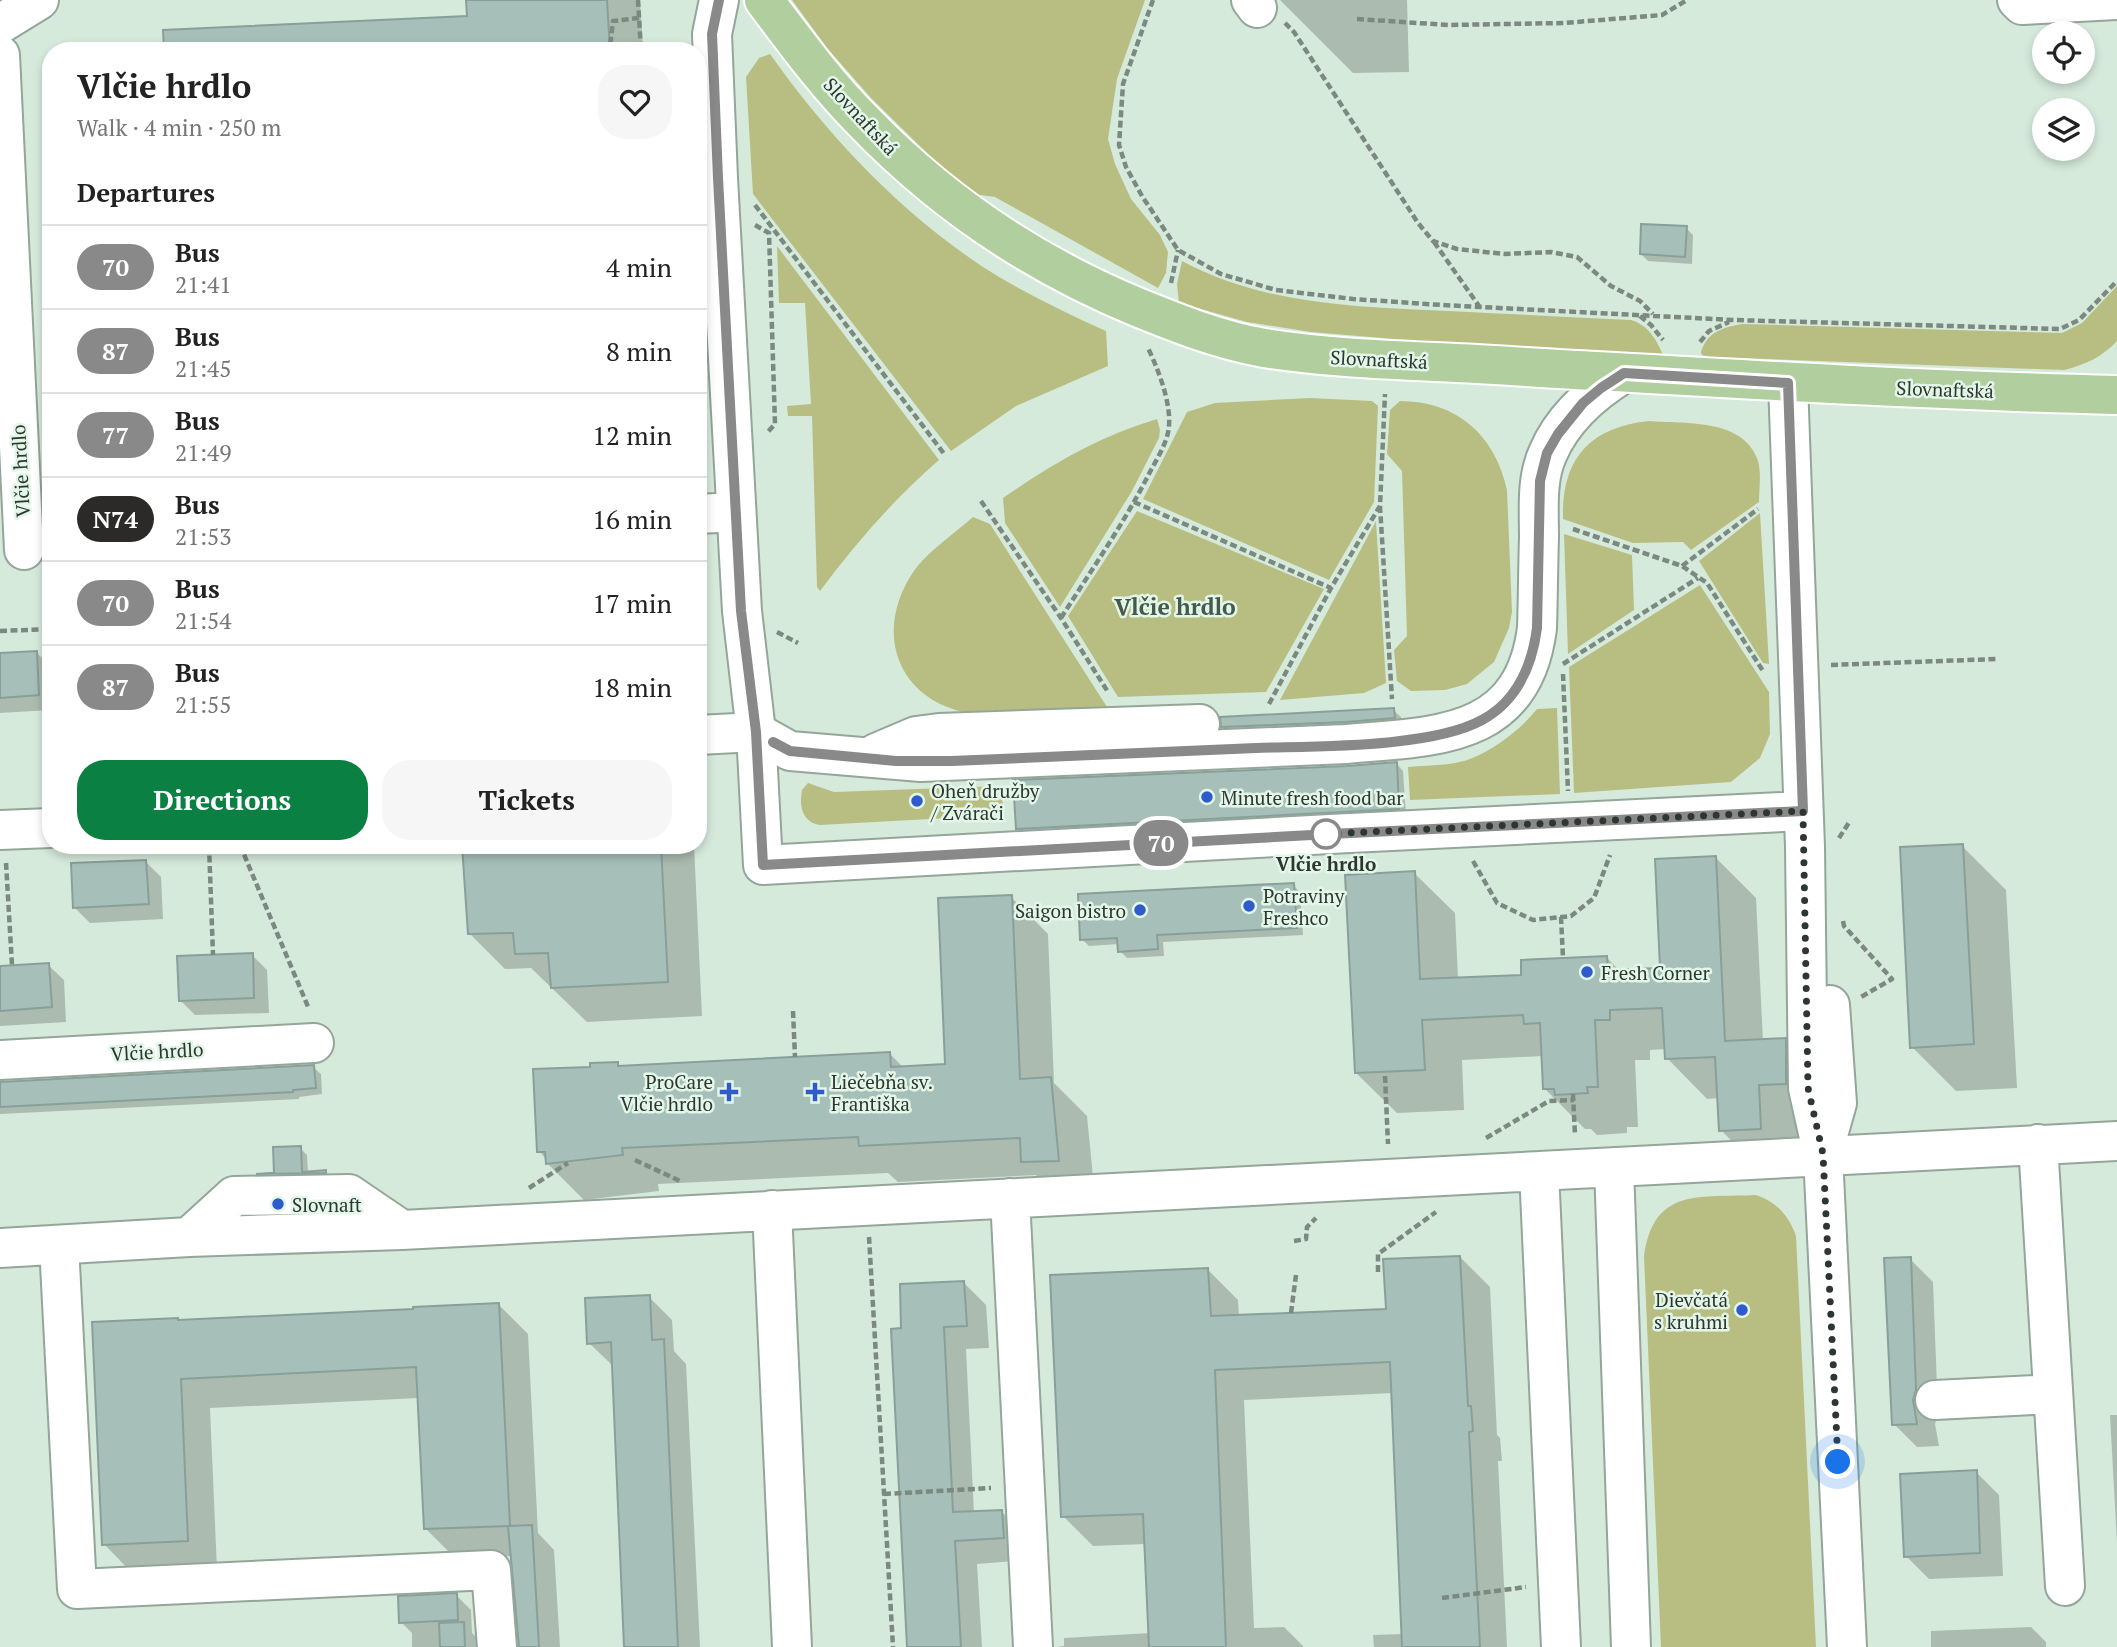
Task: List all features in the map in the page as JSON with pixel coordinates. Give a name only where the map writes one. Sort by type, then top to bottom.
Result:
[{"type":"main road","name":"Slovnaftská","points":[[764,0],[861,120],[928,182],[1027,254],[1108,295],[1202,333],[1261,347],[1310,354],[1788,383],[2117,396]]},
{"type":"street","points":[[0,24],[39,0]]},
{"type":"street","points":[[719,0],[712,34],[741,611],[756,732],[763,865],[1343,833],[1804,829]]},
{"type":"street","points":[[2017,0],[2022,5],[2117,0]]},
{"type":"street","name":"Vlčie hrdlo","points":[[0,55],[25,550]]},
{"type":"street","points":[[707,735],[756,732],[790,751],[860,758],[916,736],[939,733],[1319,720],[1445,713],[1481,704],[1524,678],[1534,651],[1537,628],[1540,481],[1547,453],[1558,434],[1583,403],[1624,373]]},
{"type":"street","points":[[1788,383],[1804,829],[1808,1088],[1823,1154],[1847,1647]]},
{"type":"street","points":[[707,514],[736,512]]},
{"type":"street","points":[[2,830],[42,828]]},
{"type":"street","points":[[1804,829],[1831,1014],[1837,1103],[1823,1154]]},
{"type":"street","name":"Vlčie hrdlo","points":[[0,1060],[314,1043]]},
{"type":"street","points":[[0,1248],[189,1237],[402,1230],[1823,1154],[2117,1141]]},
{"type":"street","points":[[2038,1144],[2065,1586]]},
{"type":"street","points":[[1614,1167],[1631,1647]]},
{"type":"street","points":[[1539,1171],[1561,1647]]},
{"type":"street","points":[[1010,1198],[1033,1647]]},
{"type":"street","points":[[772,1210],[792,1647]]},
{"type":"street","points":[[59,1245],[77,1589],[491,1570],[497,1647]]},
{"type":"street","points":[[1935,1400],[2053,1394]]},
{"type":"path","points":[[638,0],[641,42]]},
{"type":"path","points":[[1153,0],[1123,84],[1119,145],[1126,167],[1142,196],[1178,250],[1221,274],[1276,290],[1353,299],[1733,320],[2060,329],[2080,320],[2117,281]]},
{"type":"path","points":[[1357,19],[1448,24],[1564,23],[1662,15],[1687,0]]},
{"type":"path","points":[[1262,7],[1294,32],[1418,223],[1480,307]]},
{"type":"path","points":[[611,42],[613,21],[639,18]]},
{"type":"path","points":[[753,202],[945,456]]},
{"type":"path","points":[[1433,241],[1457,249],[1505,254],[1551,252],[1577,257],[1611,286],[1640,301],[1655,316]]},
{"type":"path","points":[[1637,314],[1651,325],[1668,350]]},
{"type":"path","points":[[1061,618],[1134,502],[1165,443],[1170,426],[1160,373],[1144,340],[1158,316]]},
{"type":"path","points":[[1698,345],[1709,331],[1733,320]]},
{"type":"path","points":[[1385,393],[1380,506],[1392,699]]},
{"type":"path","points":[[982,501],[1112,699]]},
{"type":"path","points":[[1134,502],[1331,588]]},
{"type":"path","points":[[1682,566],[1767,502]]},
{"type":"path","points":[[1269,704],[1331,588],[1380,506]]},
{"type":"path","points":[[1569,527],[1682,566],[1707,583],[1754,660],[1765,673]]},
{"type":"path","points":[[1562,664],[1698,578]]},
{"type":"path","points":[[0,631],[42,629]]},
{"type":"path","points":[[1562,652],[1568,799]]},
{"type":"path","points":[[1820,665],[1997,659]]},
{"type":"path","points":[[2,830],[12,965]]},
{"type":"path","points":[[209,854],[213,955]]},
{"type":"path","points":[[244,854],[308,1009],[314,1043]]},
{"type":"path","points":[[1472,859],[1497,903],[1532,920],[1571,916],[1594,898],[1611,854]]},
{"type":"path","points":[[1831,1014],[1892,979],[1844,926],[1843,914]]},
{"type":"path","points":[[1561,917],[1563,958]]},
{"type":"path","points":[[793,1011],[795,1058]]},
{"type":"path","points":[[1385,1076],[1389,1156]]},
{"type":"path","points":[[867,1205],[893,1647]]},
{"type":"path","points":[[1378,1272],[1378,1254],[1445,1205]]},
{"type":"path","points":[[1294,1241],[1306,1239],[1307,1227],[1324,1210]]},
{"type":"path","points":[[1290,1313],[1296,1275]]},
{"type":"path","points":[[884,1494],[1024,1486]]},
{"type":"path","points":[[1442,1598],[1558,1583]]},
{"type":"green space","points":[[792,0],[1145,0],[1117,79],[1108,139],[1115,164],[1131,199],[1160,235],[1168,252],[1166,273],[1158,288],[995,197],[973,194],[871,98],[827,48]]},
{"type":"green space","points":[[770,54],[841,143],[922,222],[998,276],[1106,331],[1108,366],[1016,406],[951,451],[753,194],[746,77],[759,58]]},
{"type":"green space","points":[[777,246],[939,460],[876,522],[820,591],[817,587],[812,416],[788,416],[787,406],[811,404],[805,303],[779,303]]},
{"type":"green space","points":[[1182,261],[1245,287],[1312,301],[1381,308],[1631,320],[1648,330],[1664,357],[1512,349],[1311,332],[1247,322],[1179,303],[1177,284]]},
{"type":"green space","points":[[2117,286],[2117,341],[2093,360],[2064,370],[1709,357],[1701,352],[1712,335],[1743,324],[2062,333],[2082,323]]},
{"type":"green space","points":[[1310,398],[1372,401],[1378,406],[1374,502],[1329,580],[1143,499],[1187,412],[1215,403]]},
{"type":"green space","points":[[1400,401],[1439,407],[1470,425],[1493,453],[1507,490],[1512,612],[1509,628],[1494,662],[1467,684],[1445,690],[1411,691],[1397,681],[1394,650],[1407,636],[1402,471],[1387,454],[1390,410]]},
{"type":"green space","points":[[1157,419],[1159,438],[1132,491],[1060,607],[1005,523],[1003,498],[1077,452],[1115,434]]},
{"type":"green space","points":[[1649,421],[1694,423],[1738,436],[1749,445],[1759,463],[1759,502],[1691,550],[1683,542],[1633,543],[1563,519],[1567,479],[1583,450],[1610,430]]},
{"type":"green space","points":[[1137,511],[1324,589],[1266,692],[1118,697],[1068,616]]},
{"type":"green space","points":[[1760,513],[1769,664],[1763,663],[1699,561]]},
{"type":"green space","points":[[973,517],[990,524],[1107,707],[974,714],[947,707],[926,695],[910,679],[899,660],[894,639],[895,615],[902,592],[922,561]]},
{"type":"green space","points":[[1376,521],[1386,683],[1364,693],[1280,700]]},
{"type":"green space","points":[[1564,534],[1632,555],[1634,610],[1568,654]]},
{"type":"green space","points":[[1700,585],[1769,692],[1770,734],[1760,758],[1731,782],[1574,793],[1569,667]]},
{"type":"green space","points":[[1557,708],[1560,794],[1410,800],[1408,767],[1470,759],[1507,738],[1537,709]]},
{"type":"green space","points":[[808,783],[834,792],[1002,786],[1003,815],[820,825],[809,821],[803,812],[802,790]]},
{"type":"green space","points":[[1756,1195],[1781,1211],[1796,1236],[1816,1647],[1661,1647],[1644,1256],[1649,1233],[1658,1217],[1669,1207],[1683,1200],[1699,1197]]},
{"type":"building","points":[[466,0],[607,0],[609,42],[164,42],[163,30],[467,16]]},
{"type":"building","points":[[1641,224],[1687,226],[1685,257],[1640,254]]},
{"type":"building","points":[[37,651],[39,695],[0,698],[0,653]]},
{"type":"building","points":[[1394,708],[1395,718],[1345,722],[1221,727],[1220,717]]},
{"type":"building","points":[[1397,762],[1399,809],[1016,829],[1013,780]]},
{"type":"building","points":[[1963,844],[1974,1044],[1910,1048],[1900,847]]},
{"type":"building","points":[[463,854],[661,854],[668,982],[551,988],[548,953],[515,954],[513,933],[468,934]]},
{"type":"building","points":[[1716,856],[1725,1041],[1786,1038],[1786,1084],[1759,1085],[1761,1129],[1719,1131],[1715,1057],[1665,1059],[1662,1008],[1610,1010],[1610,1020],[1595,1020],[1598,1087],[1587,1087],[1588,1093],[1555,1095],[1554,1089],[1543,1089],[1540,1023],[1524,1024],[1523,1015],[1422,1020],[1425,1070],[1355,1073],[1345,875],[1415,871],[1420,979],[1521,975],[1521,960],[1607,956],[1608,970],[1660,968],[1655,859]]},
{"type":"building","points":[[146,860],[149,904],[73,908],[71,863]]},
{"type":"building","points":[[1294,883],[1297,928],[1157,935],[1158,949],[1118,952],[1117,938],[1080,940],[1078,894]]},
{"type":"building","points":[[1012,895],[1020,1079],[1051,1077],[1059,1161],[1021,1162],[1020,1138],[859,1146],[858,1137],[622,1148],[623,1155],[546,1164],[545,1152],[537,1152],[533,1069],[590,1067],[590,1063],[618,1062],[618,1066],[890,1052],[891,1067],[945,1064],[938,898]]},
{"type":"building","points":[[253,953],[254,998],[179,1001],[177,956]]},
{"type":"building","points":[[49,963],[52,1007],[0,1011],[0,966]]},
{"type":"building","points":[[314,1065],[316,1088],[293,1092],[0,1107],[0,1082]]},
{"type":"building","points":[[301,1146],[302,1172],[326,1170],[326,1173],[256,1174],[274,1173],[273,1147]]},
{"type":"building","points":[[1460,1256],[1468,1406],[1471,1406],[1473,1431],[1469,1432],[1480,1647],[1402,1647],[1390,1362],[1215,1370],[1226,1647],[1149,1647],[1143,1514],[1061,1517],[1050,1275],[1208,1268],[1211,1316],[1386,1309],[1383,1259]]},
{"type":"building","points":[[1911,1257],[1916,1390],[1913,1400],[1917,1424],[1892,1425],[1884,1258]]},
{"type":"building","points":[[964,1281],[967,1326],[944,1327],[953,1512],[1002,1510],[1004,1538],[955,1541],[961,1647],[907,1647],[891,1329],[901,1328],[900,1284]]},
{"type":"building","points":[[650,1295],[652,1340],[664,1339],[678,1647],[624,1647],[611,1342],[587,1344],[585,1298]]},
{"type":"building","points":[[499,1303],[510,1526],[424,1529],[416,1367],[181,1379],[188,1541],[102,1545],[92,1322]]},
{"type":"building","points":[[1977,1470],[1980,1553],[1904,1557],[1900,1474]]},
{"type":"building","points":[[532,1525],[539,1647],[519,1647],[508,1526]]},
{"type":"building","points":[[457,1593],[458,1620],[399,1623],[398,1596]]},
{"type":"building","points":[[464,1622],[465,1647],[440,1647],[439,1623]]},
{"type":"bus line","name":"70","points":[[719,0],[712,34],[718,178],[729,343],[741,611],[756,732],[763,865],[1803,811],[1788,383],[1624,373],[1583,403],[1570,417],[1547,453],[1540,481],[1537,628],[1529,665],[1524,678],[1499,709],[1466,727],[1414,738],[1346,744],[921,762],[790,751],[773,742]]},
{"type":"place","name":"Minute fresh food bar","points":[[1207,797]]},
{"type":"place","name":"Oheň družby / Zvárači","points":[[917,801]]},
{"type":"place","name":"Vlčie hrdlo","points":[[1326,834]]},
{"type":"place","name":"Potraviny Freshco","points":[[1249,906]]},
{"type":"place","name":"Saigon bistro","points":[[1140,910]]},
{"type":"place","name":"Fresh Corner","points":[[1587,972]]},
{"type":"place","name":"ProCare Vlčie hrdlo","points":[[729,1092]]},
{"type":"place","name":"Liečebňa sv. Františka","points":[[815,1092]]},
{"type":"place","name":"Slovnaft","points":[[278,1204]]},
{"type":"place","name":"Dievčatá s kruhmi","points":[[1742,1310]]},
{"type":"district","name":"Vlčie hrdlo","points":[[1175,606]]},
{"type":"route","points":[[1326,834],[1803,811],[1808,1088],[1823,1154],[1838,1462]]}]
